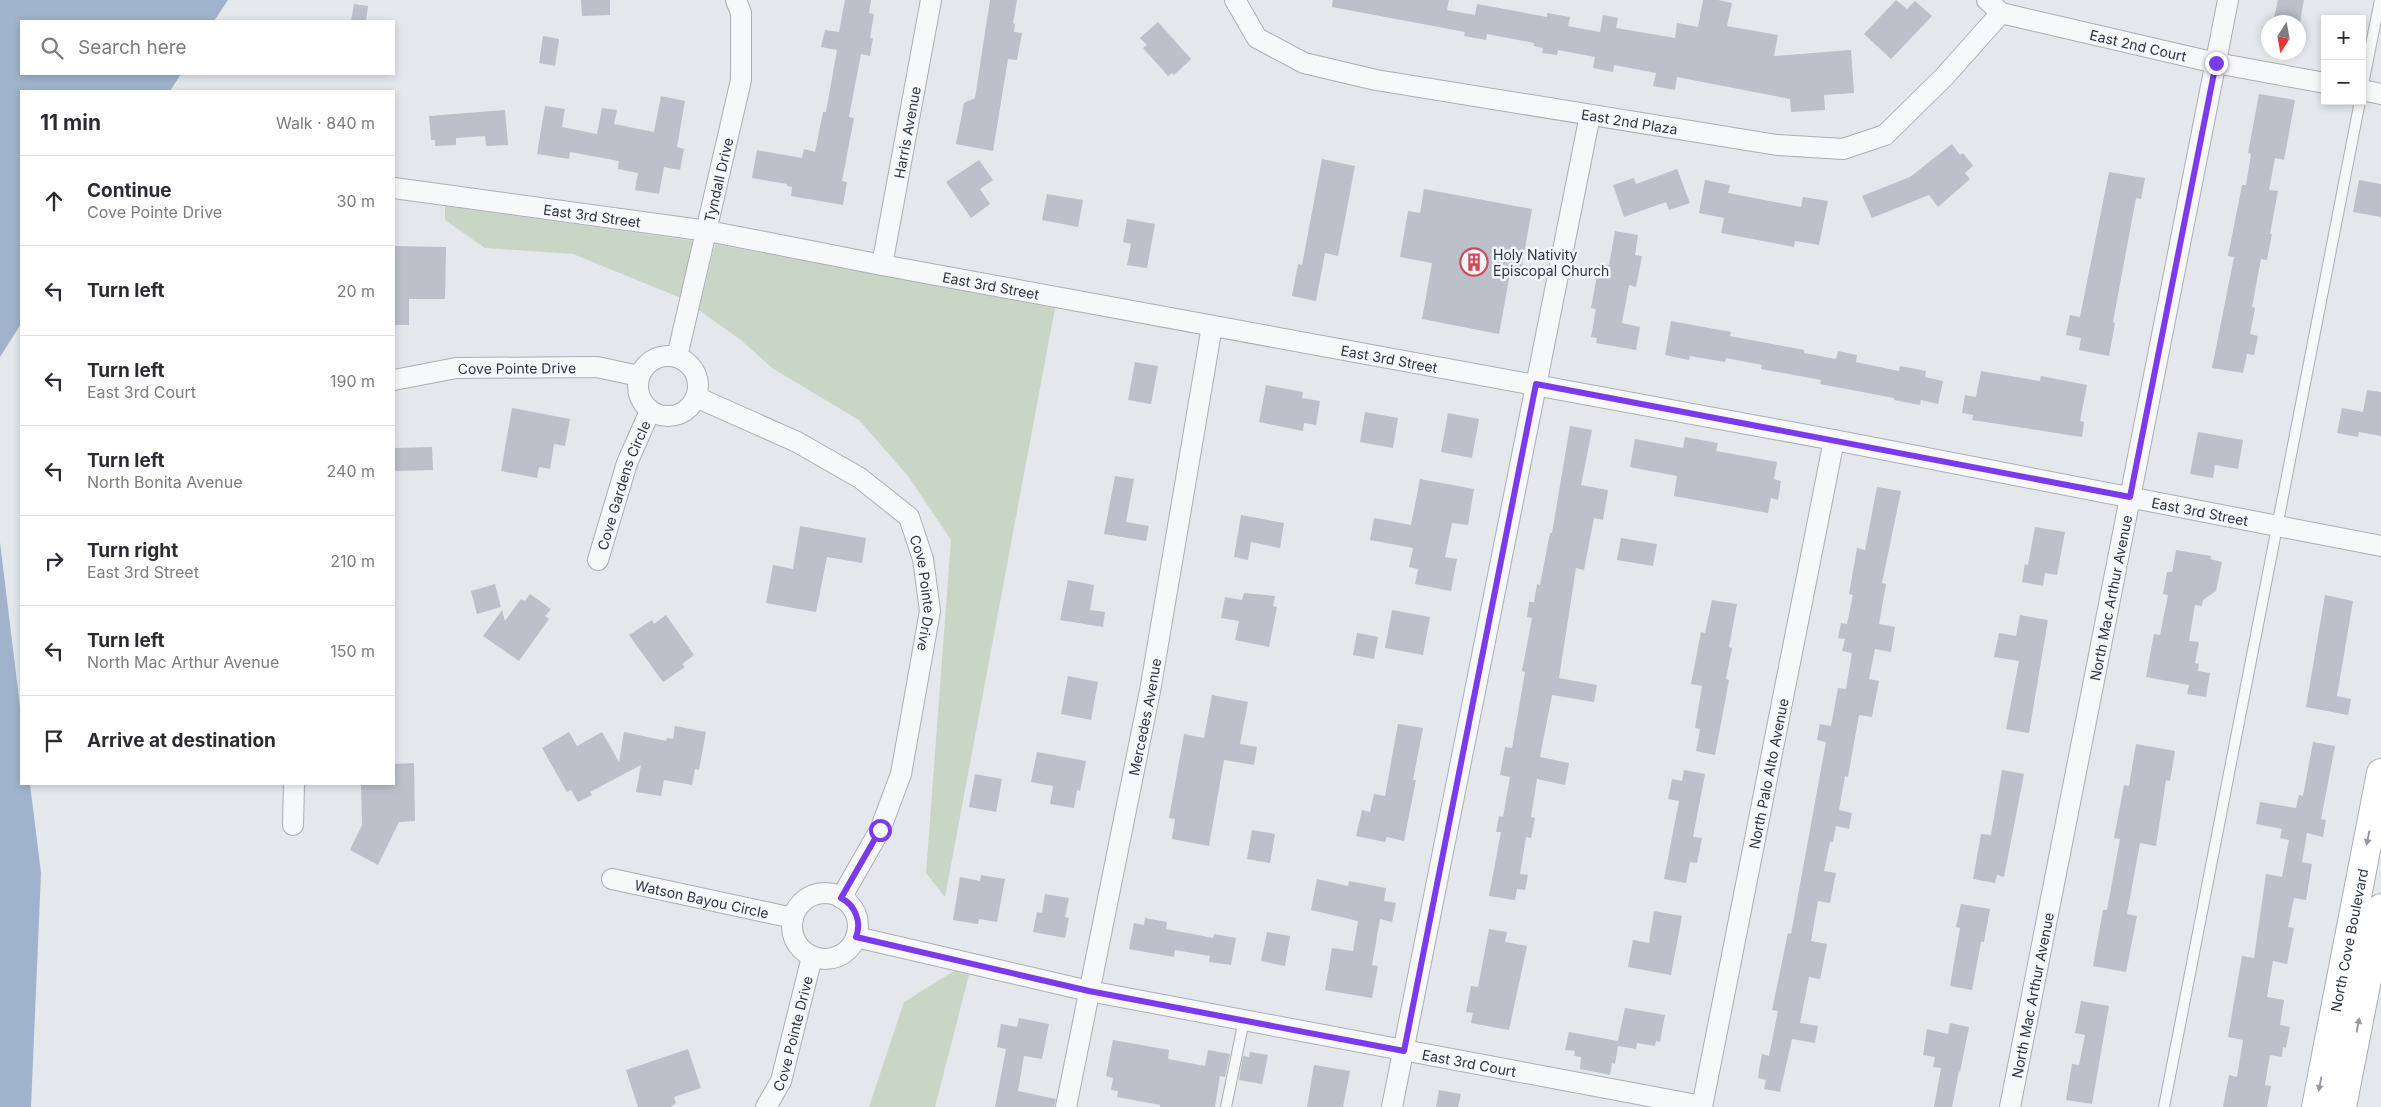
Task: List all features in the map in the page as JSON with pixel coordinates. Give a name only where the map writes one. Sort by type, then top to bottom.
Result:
[{"type":"street","name":"Tyndall Drive","points":[[677,357],[708,231],[741,80],[741,13],[736,0]]},
{"type":"street","name":"Harris Avenue","points":[[882,265],[931,0]]},
{"type":"street","name":"East 2nd Plaza","points":[[1235,0],[1257,38],[1304,63],[1376,80],[1777,145],[1843,149],[1885,135],[1944,76],[1994,7]]},
{"type":"street","name":"North Mac Arthur Avenue","points":[[2010,1107],[2228,0]]},
{"type":"street","name":"East 2nd Court","points":[[1994,7],[2216,63],[2321,82]]},
{"type":"street","points":[[2366,91],[2381,94]]},
{"type":"street","points":[[1392,1107],[1590,115]]},
{"type":"street","name":"East 3rd Street","points":[[395,188],[708,231],[882,265],[1834,440],[2381,546]]},
{"type":"street","name":"Mercedes Avenue","points":[[1066,1107],[1150,691],[1212,326]]},
{"type":"street","points":[[658,357],[677,357],[693,368],[698,387],[696,397],[684,412],[675,416],[665,416],[650,411],[640,399],[637,389],[639,376],[649,362],[658,357]]},
{"type":"street","name":"Cove Pointe Drive","points":[[395,380],[456,368],[597,367],[639,376]]},
{"type":"street","name":"Cove Pointe Drive","points":[[696,397],[797,442],[860,478],[909,518],[923,559],[930,611],[901,774],[880,830],[841,898]]},
{"type":"street","name":"Cove Gardens Circle","points":[[598,560],[627,463],[650,411]]},
{"type":"street","name":"North Palo Alto Avenue","points":[[1702,1107],[1834,440]]},
{"type":"street","name":"North Cove Boulevard","points":[[2342,1107],[2338,1060],[2381,773]]},
{"type":"street","points":[[293,825],[294,785]]},
{"type":"street","name":"Watson Bayou Circle","points":[[612,879],[793,918]]},
{"type":"street","points":[[825,893],[841,898],[846,900],[856,915],[858,926],[856,937],[847,952],[837,957],[827,960],[812,957],[799,948],[794,939],[792,929],[796,908],[814,895],[825,893]]},
{"type":"street","name":"North Cove Boulevard","points":[[2316,1107],[2338,1060],[2381,908]]},
{"type":"street","name":"East 3rd Court","points":[[856,937],[1089,991],[1702,1107]]},
{"type":"street","name":"Cove Pointe Drive","points":[[766,1107],[781,1082],[812,957]]},
{"type":"lane","points":[[2366,70],[2380,0]]},
{"type":"lane","points":[[2164,1107],[2359,105]]},
{"type":"lane","points":[[1226,1107],[1244,1020]]},
{"type":"green space","points":[[445,206],[695,241],[681,298],[573,254],[485,248],[445,220]]},
{"type":"green space","points":[[715,244],[1055,308],[945,897],[926,873],[951,540],[908,476],[859,420],[772,368],[742,341],[699,310]]},
{"type":"green space","points":[[954,971],[969,975],[935,1107],[869,1107],[904,1002]]},
{"type":"water","points":[[0,0],[228,0],[215,20],[20,20],[20,75],[180,75],[171,90],[20,90],[20,326],[0,357]]},
{"type":"water","points":[[0,542],[20,707],[20,785],[30,785],[41,873],[31,1107],[0,1107]]},
{"type":"building","points":[[581,0],[610,0],[610,15],[582,16]]},
{"type":"building","points":[[845,0],[871,0],[869,13],[874,14],[870,38],[873,38],[870,56],[861,54],[849,117],[854,118],[842,181],[847,182],[843,205],[791,196],[792,187],[787,186],[787,184],[752,178],[757,150],[802,158],[804,149],[815,152],[823,112],[826,112],[837,50],[821,47],[825,30],[839,32]]},
{"type":"building","points":[[990,0],[1017,0],[1013,23],[1015,24],[1014,32],[1022,33],[1017,60],[1008,59],[993,151],[956,144],[964,103],[975,98]]},
{"type":"building","points":[[1333,0],[1449,0],[1447,10],[1475,15],[1477,4],[1547,17],[1547,13],[1570,17],[1568,26],[1600,32],[1603,15],[1618,18],[1616,28],[1675,38],[1677,23],[1698,27],[1703,0],[1718,0],[1732,3],[1727,26],[1778,35],[1774,56],[1851,50],[1854,93],[1824,95],[1825,110],[1791,112],[1790,99],[1677,77],[1675,90],[1653,86],[1656,73],[1614,65],[1613,72],[1593,68],[1595,57],[1558,50],[1557,55],[1542,53],[1543,48],[1534,46],[1534,43],[1487,34],[1486,40],[1464,36],[1465,32],[1332,7]]},
{"type":"building","points":[[1896,0],[1907,9],[1915,1],[1932,16],[1891,59],[1864,34]]},
{"type":"building","points":[[2278,0],[2304,0],[2301,15],[2275,15]]},
{"type":"building","points":[[354,4],[368,6],[366,20],[351,20]]},
{"type":"building","points":[[1158,22],[1191,59],[1174,75],[1172,73],[1168,76],[1143,48],[1147,45],[1140,38]]},
{"type":"building","points":[[543,36],[559,39],[555,66],[539,63]]},
{"type":"building","points":[[2259,94],[2295,100],[2284,160],[2275,158],[2269,190],[2278,191],[2270,234],[2272,234],[2267,260],[2261,259],[2252,307],[2255,308],[2250,334],[2258,336],[2254,355],[2247,354],[2243,373],[2212,368],[2234,257],[2228,256],[2242,185],[2246,185],[2251,154],[2248,153]]},
{"type":"building","points":[[661,96],[685,101],[677,147],[684,149],[680,170],[664,167],[659,194],[635,190],[638,173],[618,169],[619,161],[570,152],[569,159],[537,154],[545,106],[565,109],[562,127],[597,134],[602,108],[617,110],[614,124],[654,132]]},
{"type":"building","points":[[505,110],[508,145],[486,146],[485,136],[456,138],[456,145],[435,146],[435,140],[431,140],[429,116]]},
{"type":"building","points":[[1952,144],[1960,155],[1963,153],[1973,166],[1965,173],[1970,179],[1938,207],[1929,195],[1872,218],[1862,196],[1910,177]]},
{"type":"building","points":[[1322,159],[1355,166],[1338,256],[1325,253],[1316,301],[1292,296],[1298,264],[1302,265]]},
{"type":"building","points":[[979,160],[993,180],[980,189],[990,204],[971,218],[946,182]]},
{"type":"building","points":[[1677,169],[1690,203],[1669,210],[1666,202],[1624,217],[1613,185],[1634,178],[1636,184]]},
{"type":"building","points":[[2109,172],[2145,178],[2141,199],[2136,198],[2113,322],[2115,323],[2109,356],[2079,350],[2081,338],[2066,335],[2070,315],[2080,317]]},
{"type":"building","points":[[1705,180],[1730,185],[1728,193],[1801,207],[1803,197],[1828,201],[1819,245],[1795,241],[1794,247],[1721,233],[1724,218],[1699,213]]},
{"type":"building","points":[[2359,180],[2381,184],[2381,217],[2353,212]]},
{"type":"building","name":"Holy Nativity Episcopal Church","points":[[1424,189],[1532,209],[1520,276],[1510,274],[1499,334],[1422,319],[1432,263],[1400,257],[1408,211],[1420,213]]},
{"type":"building","points":[[1047,194],[1083,200],[1078,227],[1042,220]]},
{"type":"building","points":[[1127,219],[1155,224],[1147,268],[1127,265],[1131,244],[1123,242]]},
{"type":"building","points":[[1615,231],[1638,235],[1635,255],[1642,256],[1636,287],[1629,285],[1622,323],[1640,327],[1636,350],[1596,343],[1597,338],[1591,337],[1596,309],[1591,308],[1599,264],[1609,265]]},
{"type":"building","points":[[395,246],[446,247],[445,299],[409,299],[409,325],[395,325]]},
{"type":"building","points":[[1671,321],[1731,332],[1730,336],[1804,350],[1804,353],[1836,359],[1838,351],[1857,355],[1856,362],[1899,371],[1900,366],[1926,371],[1925,377],[1943,381],[1938,404],[1921,400],[1920,405],[1894,400],[1894,398],[1820,384],[1821,380],[1761,369],[1762,365],[1726,358],[1725,362],[1690,356],[1689,360],[1665,355]]},
{"type":"building","points":[[1135,362],[1158,366],[1151,404],[1128,400]]},
{"type":"building","points":[[1981,371],[2040,381],[2041,376],[2087,385],[2080,421],[2084,422],[2082,437],[1972,420],[1973,415],[1962,413],[1965,395],[1976,397]]},
{"type":"building","points":[[1266,385],[1303,392],[1302,398],[1320,401],[1316,425],[1304,423],[1303,431],[1259,422]]},
{"type":"building","points":[[2367,390],[2381,392],[2381,436],[2359,432],[2358,437],[2337,433],[2342,408],[2363,412]]},
{"type":"building","points":[[512,408],[570,419],[565,446],[554,444],[550,469],[539,467],[537,478],[501,471]]},
{"type":"building","points":[[1365,412],[1398,418],[1393,448],[1360,442]]},
{"type":"building","points":[[1448,413],[1479,419],[1472,458],[1441,452]]},
{"type":"building","points":[[1570,426],[1592,430],[1581,485],[1608,490],[1603,520],[1594,518],[1584,570],[1576,568],[1559,678],[1597,685],[1594,702],[1552,695],[1540,757],[1569,763],[1565,785],[1537,779],[1531,817],[1535,818],[1531,838],[1526,837],[1520,874],[1528,875],[1525,890],[1517,889],[1515,900],[1489,896],[1501,832],[1496,832],[1499,816],[1503,817],[1510,777],[1500,775],[1505,747],[1512,748],[1525,672],[1522,671],[1532,618],[1527,617],[1529,602],[1534,602],[1537,584],[1540,585],[1550,533],[1552,533]]},
{"type":"building","points":[[2198,432],[2243,440],[2238,469],[2215,465],[2213,478],[2190,474]]},
{"type":"building","points":[[1685,437],[1718,443],[1716,451],[1777,462],[1774,479],[1781,481],[1778,500],[1771,498],[1768,513],[1674,496],[1677,476],[1630,467],[1635,439],[1683,448]]},
{"type":"building","points":[[432,447],[433,470],[395,471],[395,448]]},
{"type":"building","points":[[1115,476],[1134,479],[1126,522],[1149,526],[1146,541],[1104,534]]},
{"type":"building","points":[[1420,479],[1474,489],[1468,525],[1452,523],[1445,557],[1457,559],[1451,591],[1415,584],[1418,569],[1409,567],[1413,548],[1370,540],[1374,518],[1411,525]]},
{"type":"building","points":[[1877,487],[1901,491],[1882,583],[1886,584],[1879,624],[1895,627],[1891,652],[1875,649],[1869,679],[1879,681],[1872,717],[1859,715],[1848,777],[1845,776],[1839,810],[1852,813],[1849,829],[1836,826],[1833,842],[1830,842],[1824,871],[1836,873],[1830,903],[1818,901],[1811,941],[1827,944],[1820,979],[1809,977],[1800,1023],[1818,1026],[1815,1043],[1792,1039],[1780,1092],[1764,1089],[1766,1080],[1758,1078],[1759,1070],[1762,1054],[1769,1056],[1778,1011],[1772,1010],[1788,933],[1791,934],[1826,742],[1817,740],[1820,724],[1831,726],[1838,688],[1846,689],[1852,653],[1842,651],[1845,639],[1838,638],[1841,623],[1847,624],[1853,595],[1849,594],[1857,548],[1865,550]]},
{"type":"building","points":[[1241,515],[1284,523],[1280,548],[1251,542],[1248,560],[1234,557]]},
{"type":"building","points":[[800,526],[866,538],[862,563],[827,557],[816,612],[766,603],[773,565],[793,569]]},
{"type":"building","points":[[2035,527],[2065,532],[2057,575],[2045,573],[2043,586],[2022,582],[2025,564],[2028,565]]},
{"type":"building","points":[[1621,538],[1657,544],[1653,566],[1617,560]]},
{"type":"building","points":[[2176,550],[2211,556],[2210,559],[2222,562],[2216,591],[2203,600],[2202,606],[2195,605],[2189,641],[2199,642],[2195,663],[2199,664],[2198,671],[2210,673],[2206,697],[2187,694],[2189,685],[2146,677],[2154,634],[2160,635],[2168,595],[2163,594],[2167,572],[2172,572]]},
{"type":"building","points":[[1068,580],[1094,585],[1090,610],[1105,612],[1103,627],[1060,620]]},
{"type":"building","points":[[495,584],[501,607],[477,614],[471,591]]},
{"type":"building","points":[[1244,593],[1275,596],[1273,606],[1277,607],[1269,647],[1235,640],[1239,621],[1221,618],[1225,597],[1242,600]]},
{"type":"building","points":[[530,594],[551,609],[545,616],[549,619],[519,661],[483,636],[502,610],[505,621],[521,599],[525,601]]},
{"type":"building","points":[[2325,595],[2353,601],[2337,696],[2351,699],[2348,715],[2306,707]]},
{"type":"building","points":[[1712,600],[1737,604],[1729,647],[1732,648],[1726,679],[1729,680],[1715,755],[1696,751],[1700,729],[1695,728],[1702,686],[1691,684],[1701,632],[1705,633]]},
{"type":"building","points":[[1392,610],[1430,617],[1423,655],[1385,648]]},
{"type":"building","points":[[666,615],[694,655],[682,664],[685,667],[663,682],[629,635],[652,620],[654,624]]},
{"type":"building","points":[[2020,615],[2048,620],[2029,733],[2006,729],[2019,661],[1994,657],[1999,633],[2016,636]]},
{"type":"building","points":[[1357,633],[1378,637],[1374,659],[1353,655]]},
{"type":"building","points":[[1068,676],[1098,682],[1091,720],[1061,714]]},
{"type":"building","points":[[1212,695],[1248,702],[1240,744],[1257,747],[1254,765],[1224,760],[1209,846],[1172,839],[1175,819],[1169,818],[1184,734],[1204,738]]},
{"type":"building","points":[[1398,724],[1423,728],[1413,780],[1416,780],[1404,841],[1387,837],[1385,842],[1356,836],[1362,810],[1370,812],[1374,794],[1385,796]]},
{"type":"building","points":[[675,726],[706,732],[699,770],[695,769],[692,785],[664,780],[661,796],[636,792],[641,765],[590,792],[592,795],[578,802],[571,790],[567,792],[542,748],[569,732],[577,746],[602,732],[619,762],[624,732],[666,741],[667,738],[673,739]]},
{"type":"building","points":[[2313,742],[2335,746],[2321,819],[2326,820],[2323,837],[2307,833],[2302,862],[2312,864],[2306,900],[2294,898],[2288,927],[2294,928],[2287,964],[2273,961],[2267,997],[2284,1000],[2280,1025],[2290,1027],[2286,1048],[2283,1047],[2282,1057],[2270,1055],[2265,1085],[2271,1086],[2267,1107],[2223,1107],[2229,1075],[2237,1077],[2243,1040],[2228,1037],[2242,956],[2254,958],[2266,874],[2282,877],[2289,840],[2280,838],[2282,829],[2256,824],[2260,802],[2296,808],[2299,795],[2303,796]]},
{"type":"building","points":[[2136,744],[2175,751],[2170,781],[2166,780],[2156,846],[2140,843],[2127,914],[2137,916],[2126,972],[2093,966],[2103,910],[2107,910],[2120,839],[2114,838],[2124,785],[2129,786]]},
{"type":"building","points":[[1037,752],[1086,761],[1080,791],[1077,790],[1074,808],[1050,804],[1053,786],[1031,782]]},
{"type":"building","points":[[414,763],[415,821],[399,822],[378,865],[350,850],[362,825],[361,785],[395,785],[395,764]]},
{"type":"building","points":[[1684,770],[1705,774],[1693,837],[1702,838],[1697,863],[1690,862],[1686,883],[1664,879],[1679,801],[1668,799],[1672,779],[1682,781]]},
{"type":"building","points":[[2002,770],[2024,774],[2004,877],[1997,875],[1995,883],[1973,879],[1981,834],[1991,835]]},
{"type":"building","points":[[975,774],[1002,779],[996,812],[969,807]]},
{"type":"building","points":[[1252,830],[1275,834],[1270,863],[1247,859]]},
{"type":"building","points":[[981,875],[1005,879],[997,922],[979,919],[978,924],[953,920],[960,877],[980,881]]},
{"type":"building","points":[[1317,879],[1348,886],[1349,881],[1386,888],[1384,901],[1396,903],[1392,922],[1380,919],[1372,965],[1378,966],[1372,998],[1325,990],[1332,948],[1353,951],[1358,921],[1311,910]]},
{"type":"building","points":[[1045,894],[1069,898],[1065,917],[1069,918],[1065,938],[1033,932],[1037,912],[1042,913]]},
{"type":"building","points":[[1961,904],[1990,909],[1984,942],[1981,942],[1972,990],[1950,986],[1960,928],[1956,927]]},
{"type":"building","points":[[1654,911],[1682,916],[1671,975],[1628,967],[1633,940],[1649,943]]},
{"type":"building","points":[[1145,918],[1167,922],[1166,929],[1213,938],[1214,934],[1236,938],[1231,965],[1209,962],[1210,956],[1175,950],[1174,957],[1129,949],[1134,923],[1144,925]]},
{"type":"building","points":[[1489,929],[1507,932],[1505,942],[1527,946],[1509,1030],[1471,1023],[1473,1013],[1466,1012],[1471,986],[1478,987]]},
{"type":"building","points":[[1267,932],[1290,936],[1285,966],[1261,961]]},
{"type":"building","points":[[2081,1001],[2109,1006],[2092,1104],[2066,1100],[2072,1064],[2079,1065],[2085,1035],[2075,1033]]},
{"type":"building","points":[[1625,1008],[1665,1015],[1660,1042],[1656,1041],[1655,1046],[1637,1043],[1636,1049],[1618,1046],[1615,1064],[1612,1063],[1610,1075],[1580,1069],[1581,1057],[1574,1056],[1575,1051],[1565,1050],[1569,1032],[1618,1041]]},
{"type":"building","points":[[1019,1018],[1049,1024],[1042,1059],[1024,1056],[1018,1091],[1056,1099],[1054,1107],[995,1107],[1006,1049],[997,1047],[1001,1024],[1017,1027]]},
{"type":"building","points":[[1950,1023],[1969,1027],[1952,1107],[1934,1107],[1941,1068],[1933,1067],[1935,1057],[1923,1055],[1927,1029],[1948,1034]]},
{"type":"building","points":[[1113,1040],[1169,1050],[1168,1059],[1205,1066],[1208,1050],[1230,1054],[1225,1077],[1220,1076],[1215,1107],[1160,1107],[1160,1105],[1117,1097],[1118,1091],[1111,1090],[1113,1078],[1106,1076]]},
{"type":"building","points":[[688,1049],[701,1088],[674,1097],[676,1103],[671,1107],[638,1107],[626,1070]]},
{"type":"building","points":[[1250,1052],[1268,1055],[1262,1084],[1239,1080],[1243,1056],[1249,1057]]},
{"type":"building","points":[[1314,1065],[1350,1071],[1343,1107],[1307,1107]]},
{"type":"building","points":[[1439,1090],[1461,1094],[1458,1107],[1436,1107]]},
{"type":"place","name":"Holy Nativity Episcopal Church","points":[[1474,262]]},
{"type":"route","points":[[880,830],[841,898],[846,900],[854,910],[858,920],[856,937],[1089,991],[1404,1051],[1536,384],[2130,497],[2216,63]]}]
